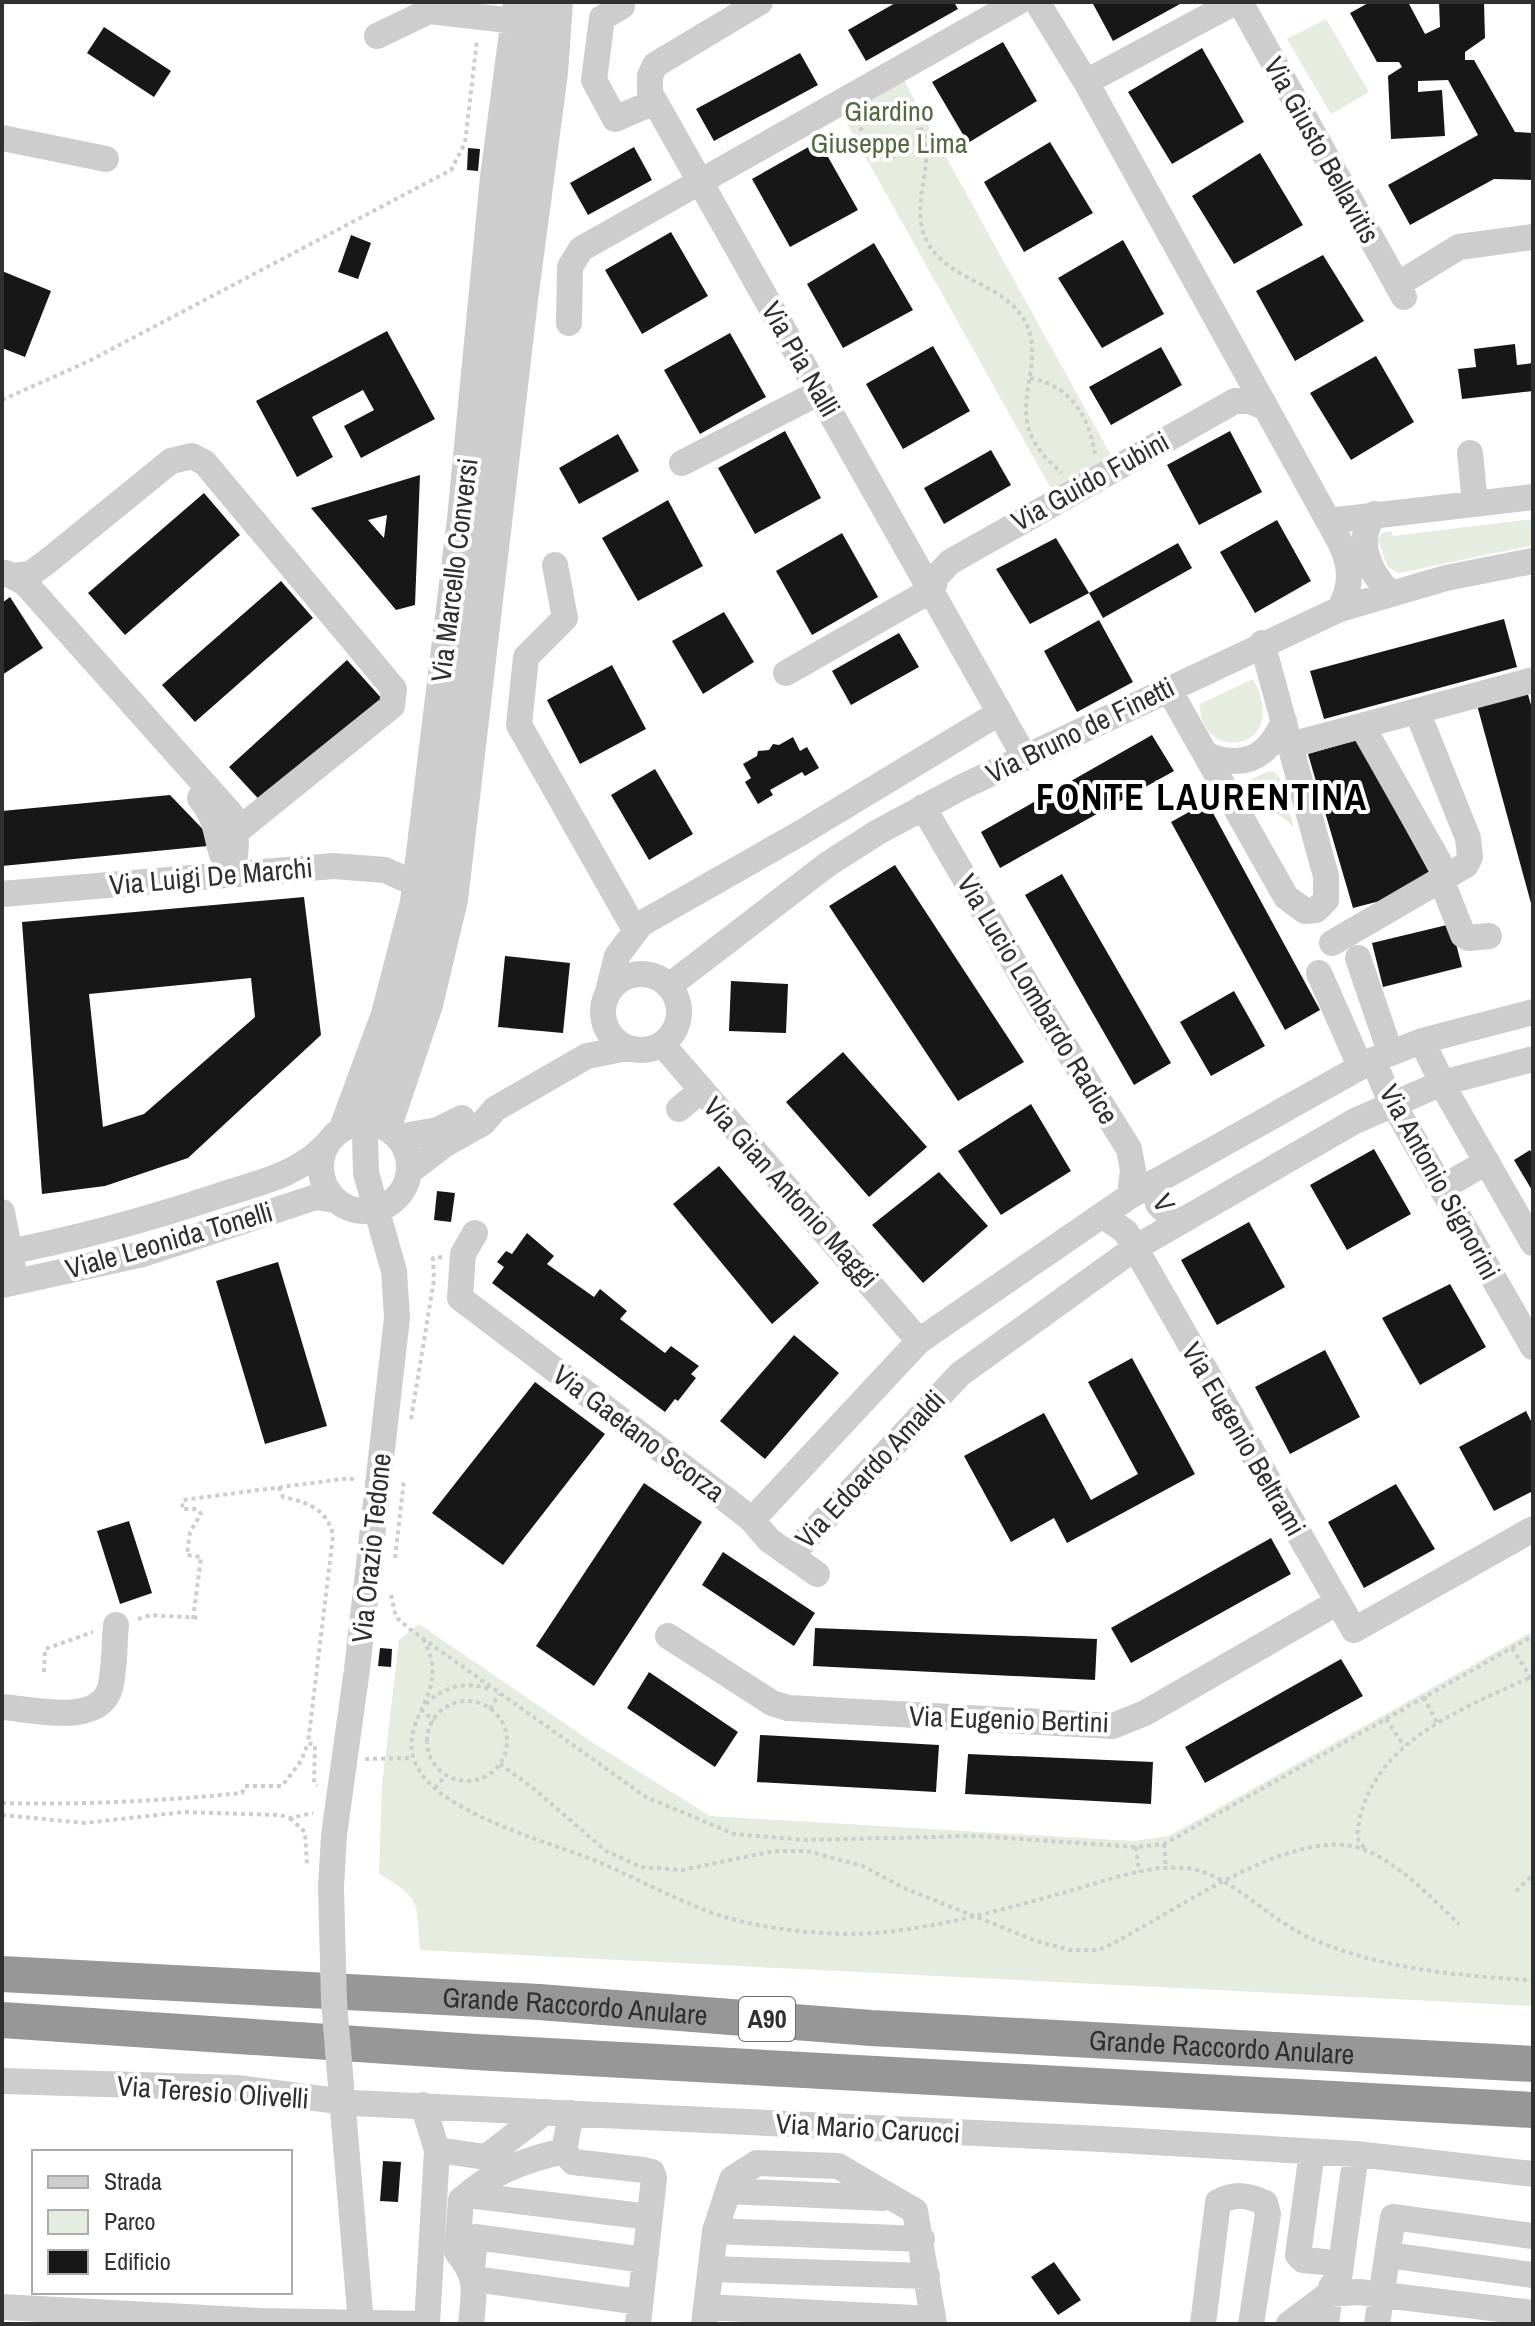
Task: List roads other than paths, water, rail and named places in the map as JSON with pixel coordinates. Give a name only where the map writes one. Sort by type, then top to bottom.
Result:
[{"type":"highway","name":"Grande Raccordo Anulare","points":[[2,1974],[539,2002],[871,2028],[1533,2064]]},
{"type":"highway","name":"Grande Raccordo Anulare","points":[[2,2020],[476,2052],[1533,2110]]},
{"type":"street","name":"Via Marcello Conversi","points":[[364,1132],[420,969],[435,894],[539,2]]},
{"type":"street","name":"Via Marcello Conversi","points":[[364,1132],[430,1005],[455,900],[525,300],[555,73],[560,2]]},
{"type":"street","points":[[622,6],[602,18],[594,80],[615,119],[654,102],[650,76],[655,65],[760,2]]},
{"type":"street","points":[[569,323],[568,280],[575,254],[1018,2]]},
{"type":"street","points":[[1037,2],[1086,82],[1328,521],[1350,571],[1349,587],[1340,609]]},
{"type":"street","points":[[1086,82],[1238,2]]},
{"type":"street","name":"Via Giusto Bellavitis","points":[[1238,2],[1400,291],[1459,247],[1533,237]]},
{"type":"street","points":[[377,36],[429,11],[480,16],[515,11]]},
{"type":"street","name":"Via Marcello Conversi","points":[[364,1132],[384,1014],[404,943],[416,884],[474,395],[493,177],[515,11]]},
{"type":"street","name":"Via Pia Nalli","points":[[654,102],[933,589],[1019,747],[1019,759]]},
{"type":"street","points":[[2,138],[106,159]]},
{"type":"street","points":[[682,463],[820,392]]},
{"type":"street","name":"Via Guido Fubini","points":[[933,589],[936,577],[950,562],[1119,464],[1235,401],[1250,401],[1264,407]]},
{"type":"street","points":[[1470,453],[1475,503]]},
{"type":"street","points":[[8,574],[30,574],[171,461],[192,456],[205,463],[394,689],[396,698],[368,725],[237,831]]},
{"type":"street","points":[[1328,521],[1533,497]]},
{"type":"street","points":[[1375,514],[1365,529],[1365,552],[1374,574],[1390,593]]},
{"type":"street","name":"Via Bruno de Finetti","points":[[669,986],[828,864],[923,807],[1019,759],[1340,609],[1390,593],[1533,561]]},
{"type":"street","points":[[555,565],[565,618],[526,657],[519,725],[634,928],[617,956],[603,1003],[605,1026],[614,1039],[627,1048]]},
{"type":"street","points":[[8,574],[25,583],[231,814],[237,831],[237,853],[231,874]]},
{"type":"street","points":[[8,574],[203,802],[216,820],[217,847],[231,874]]},
{"type":"street","points":[[786,673],[933,589]]},
{"type":"street","points":[[1168,688],[1286,897],[1310,911],[1323,905],[1327,885],[1262,643]]},
{"type":"street","points":[[1207,755],[1233,763],[1255,760],[1287,733],[1362,726],[1533,680]]},
{"type":"street","points":[[1332,943],[1440,871],[1466,865],[1470,857],[1468,838],[1417,711]]},
{"type":"street","name":"Via Bruno de Finetti","points":[[634,928],[999,713]]},
{"type":"street","points":[[1362,726],[1440,871],[1463,935],[1469,938],[1489,936]]},
{"type":"street","name":"Via Lucio Lombardo Radice","points":[[923,807],[1033,995],[1129,1149],[1134,1176],[1130,1196]]},
{"type":"street","name":"Via Luigi De Marchi","points":[[2,894],[333,866],[385,870],[416,884]]},
{"type":"street","points":[[1358,958],[1375,1059]]},
{"type":"street","points":[[1319,973],[1375,1059]]},
{"type":"street","points":[[335,1200],[321,1175],[364,1132],[438,1130],[470,1114],[492,1111],[587,1056],[627,1048],[645,1050],[662,1044],[670,1037],[679,1017],[676,995],[669,986],[649,974],[637,974],[626,976],[608,992]]},
{"type":"street","name":"Via Edoardo Amaldi","points":[[1533,1012],[1422,1041],[1375,1059],[1130,1196],[919,1341],[752,1520],[769,1540],[792,1554],[960,1374],[1135,1248],[1393,1103],[1442,1083],[1533,1059]]},
{"type":"street","points":[[587,1056],[605,1026]]},
{"type":"street","name":"Via Antonio Signorini","points":[[1422,1041],[1442,1083],[1533,1243]]},
{"type":"street","name":"Via Gian Antonio Maggi","points":[[662,1044],[919,1341]]},
{"type":"street","name":"Via Antonio Signorini","points":[[1375,1059],[1393,1103],[1533,1346]]},
{"type":"street","points":[[679,1109],[700,1091]]},
{"type":"street","points":[[409,1172],[444,1145],[483,1123],[492,1111]]},
{"type":"street","points":[[364,1132],[409,1159],[409,1172],[398,1196],[376,1210]]},
{"type":"street","name":"Via Orazio Tedone","points":[[361,2324],[334,2002],[319,1881],[335,1826],[357,1669],[397,1318],[394,1271],[366,1173],[364,1132]]},
{"type":"street","name":"Viale Leonida Tonelli","points":[[7,1252],[118,1229],[278,1176],[301,1167],[364,1132]]},
{"type":"street","points":[[1443,1187],[1487,1162]]},
{"type":"street","name":"V","points":[[1154,1182],[1158,1204],[1177,1222]]},
{"type":"street","name":"Viale Leonida Tonelli","points":[[2,1284],[143,1254],[316,1197],[335,1200],[352,1209],[376,1210]]},
{"type":"street","points":[[2,1212],[7,1252],[13,1269],[2,1284]]},
{"type":"street","points":[[1102,1215],[1124,1229],[1135,1248]]},
{"type":"street","name":"Via Gaetano Scorza","points":[[469,1243],[460,1298],[752,1520]]},
{"type":"street","name":"Via Eugenio Beltrami","points":[[1135,1248],[1354,1630],[1533,1529]]},
{"type":"street","points":[[792,1554],[803,1568],[817,1574]]},
{"type":"street","name":"Via Eugenio Bertini","points":[[668,1636],[772,1703],[788,1708],[1113,1726],[1145,1713],[1338,1602]]},
{"type":"street","points":[[2,1707],[83,1712],[98,1706],[110,1687],[115,1625]]},
{"type":"street","name":"Via Teresio Olivelli","points":[[2,2081],[237,2088],[353,2103],[423,2105]]},
{"type":"street","points":[[2,2307],[260,2314],[427,2324],[437,2150],[423,2105]]},
{"type":"street","name":"Via Mario Carucci","points":[[423,2105],[1335,2153],[1533,2174]]},
{"type":"street","points":[[437,2150],[486,2157],[558,2113],[564,2151],[573,2162],[652,2172],[639,2313],[473,2274],[457,2252],[461,2200],[515,2163],[564,2151]]},
{"type":"street","points":[[1289,2324],[1329,2281],[1339,2279],[1335,2153]]},
{"type":"street","points":[[1335,2153],[1298,2255],[1303,2260],[1329,2281],[1381,2293],[1533,2313]]},
{"type":"street","points":[[800,2161],[838,2166],[915,2211],[922,2239],[934,2322],[705,2316],[715,2231],[732,2179],[757,2163],[800,2161]]},
{"type":"street","points":[[467,2195],[650,2217]]},
{"type":"street","points":[[1203,2324],[1218,2202],[1232,2195],[1252,2197],[1265,2203],[1268,2214],[1251,2324]]},
{"type":"street","points":[[1377,2324],[1393,2217],[1533,2236]]},
{"type":"street","points":[[715,2231],[922,2239]]},
{"type":"street","points":[[477,2323],[473,2274],[475,2237],[645,2260]]},
{"type":"street","points":[[1388,2255],[1533,2275]]},
{"type":"street","points":[[711,2269],[927,2276]]},
{"type":"street","points":[[1326,2324],[1329,2281]]},
{"type":"street","points":[[1289,2324],[1296,2324]]},
{"type":"district","name":"FONTE LAURENTINA","points":[[1202,797]]},
{"type":"park label","name":"Giardino Giuseppe Lima","points":[[889,127]]}]
